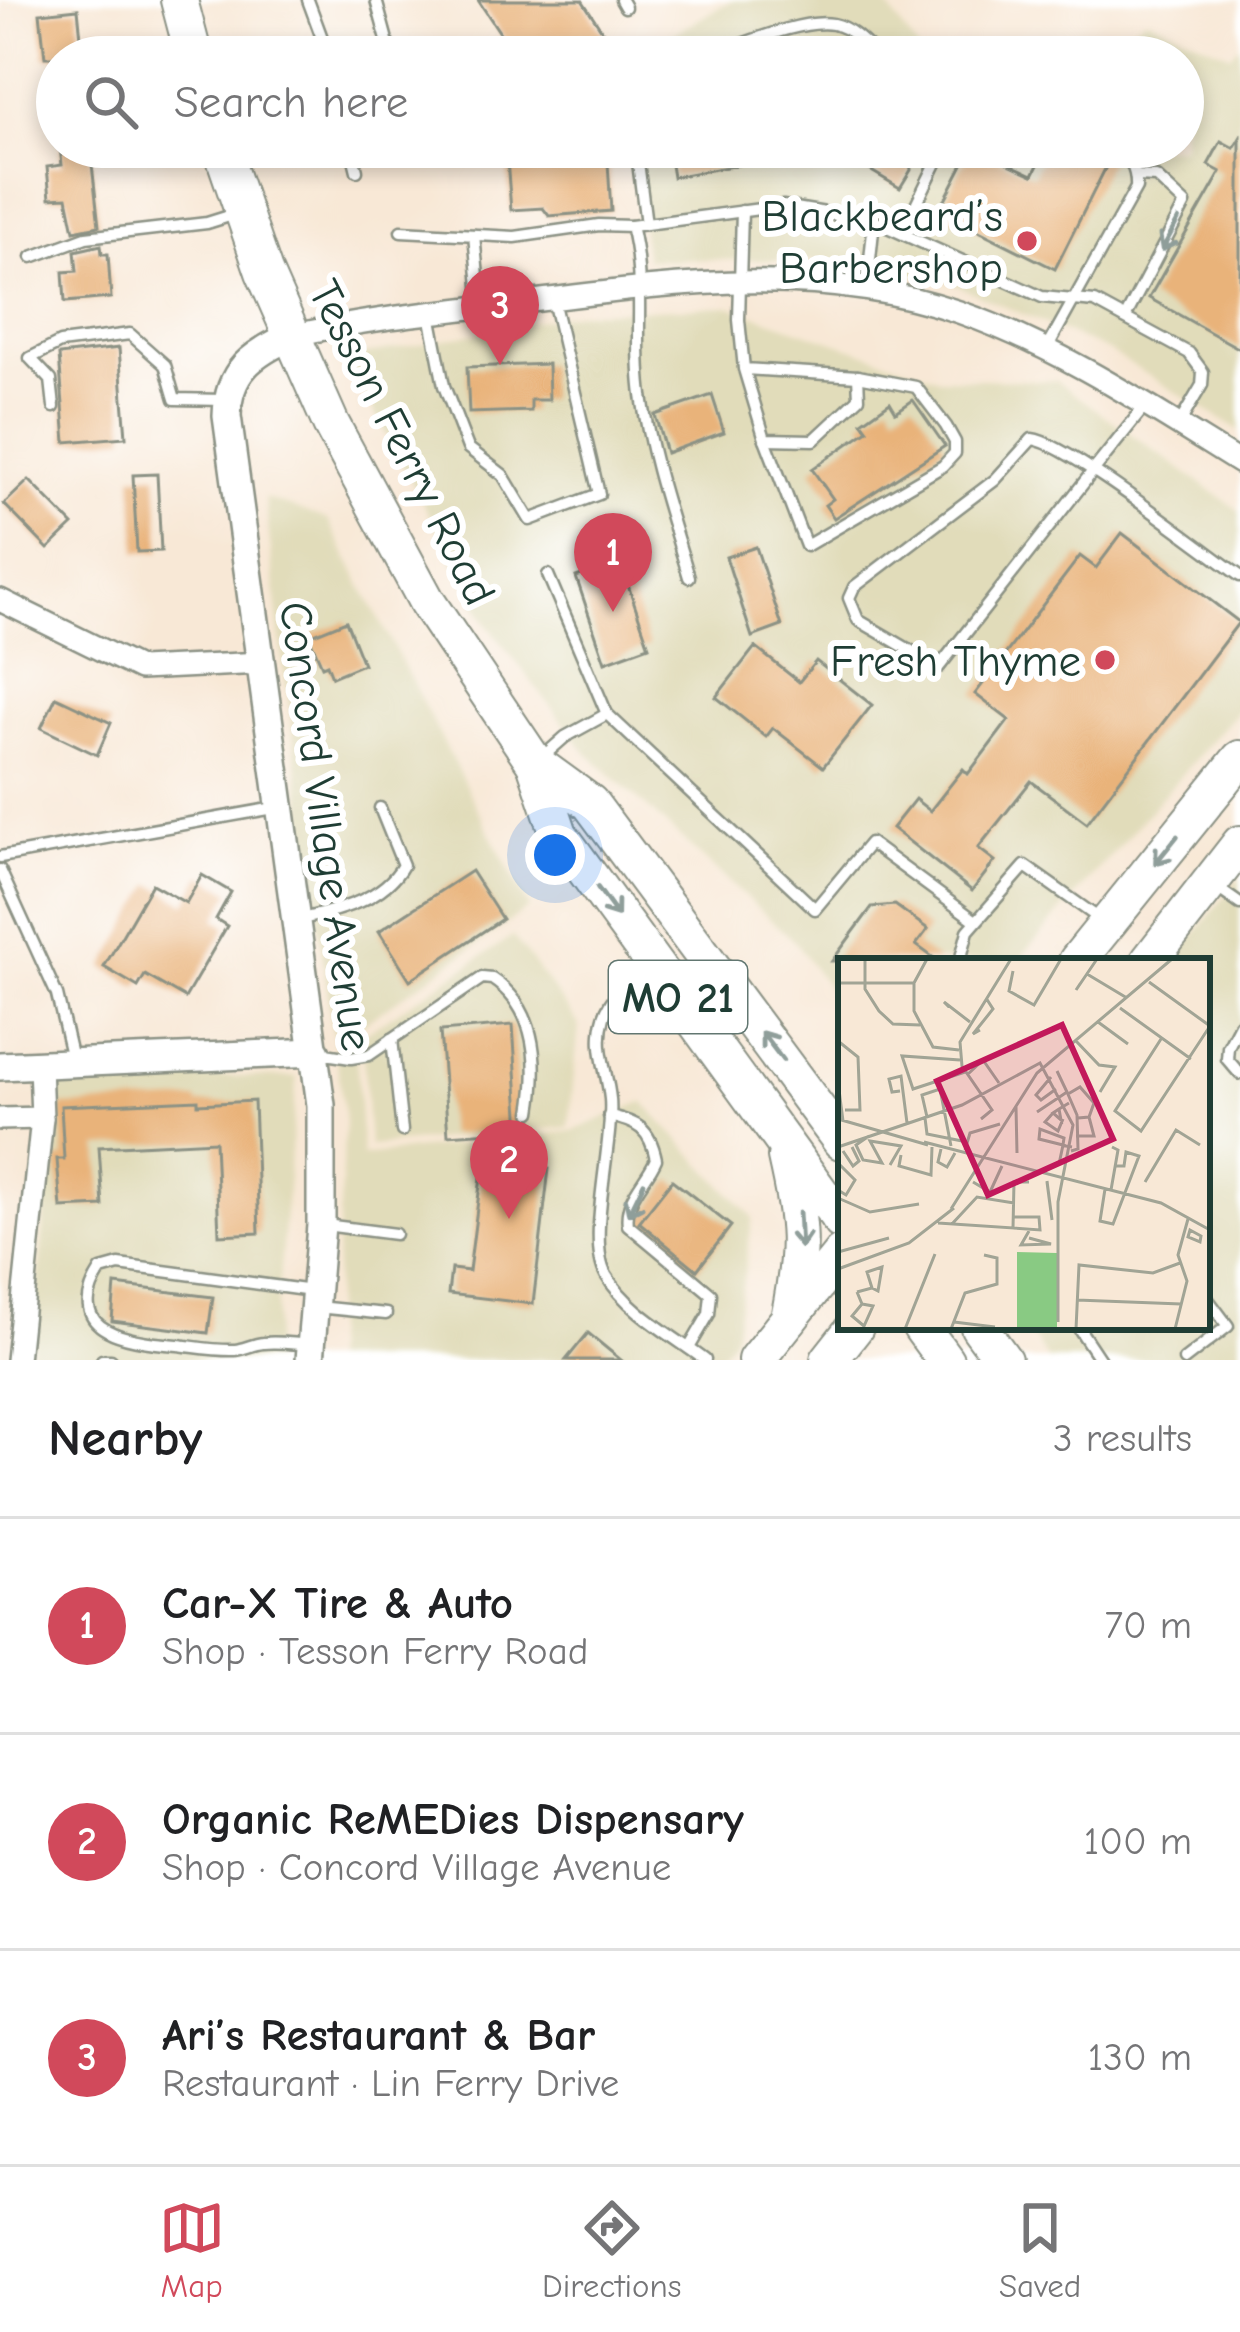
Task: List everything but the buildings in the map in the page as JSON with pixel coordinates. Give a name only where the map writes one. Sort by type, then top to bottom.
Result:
[{"type":"main road","points":[[179,0],[188,36]]},
{"type":"main road","name":"Tesson Ferry Road","points":[[228,168],[291,336],[389,536],[468,668],[535,763],[560,834],[838,1217]]},
{"type":"main road","points":[[1079,958],[1240,759]]},
{"type":"main road","name":"Tesson Ferry Road","points":[[535,763],[590,803],[837,1132]]},
{"type":"main road","points":[[1152,958],[1225,894],[1240,844]]},
{"type":"main road","points":[[783,1142],[802,1243],[789,1319]]},
{"type":"main road","points":[[756,1360],[838,1258]]},
{"type":"main road","points":[[829,1360],[853,1330]]},
{"type":"main road","points":[[923,1330],[945,1360]]},
{"type":"street","points":[[228,400],[238,371],[250,357],[291,336],[430,310],[640,287],[785,280],[867,288],[954,310],[1045,351],[1146,405],[1240,463]]},
{"type":"street","name":"Concord Village Avenue","points":[[228,400],[316,1052],[323,1151],[310,1353]]},
{"type":"street","points":[[0,600],[140,669],[262,663]]},
{"type":"street","points":[[0,1066],[316,1052]]},
{"type":"street","points":[[17,1360],[42,1118],[40,1065]]},
{"type":"street","points":[[0,1119],[42,1118]]},
{"type":"lane","points":[[308,0],[321,36]]},
{"type":"lane","points":[[376,0],[386,36]]},
{"type":"lane","points":[[770,36],[832,24],[855,36]]},
{"type":"lane","points":[[639,168],[646,224]]},
{"type":"lane","points":[[902,232],[934,168]]},
{"type":"lane","points":[[1045,351],[1136,188],[1134,168]]},
{"type":"lane","points":[[1125,318],[1185,204],[1156,177],[1137,176]]},
{"type":"lane","points":[[401,231],[515,237],[782,206],[874,221],[1042,297],[1095,302],[1189,353],[1203,372],[1202,385],[1178,424]]},
{"type":"lane","points":[[32,257],[86,237],[207,223],[243,212]]},
{"type":"lane","points":[[742,212],[739,320],[744,369],[806,546],[943,466],[955,453],[955,442],[916,387],[858,376],[744,369]]},
{"type":"lane","points":[[867,288],[874,221]]},
{"type":"lane","points":[[631,226],[638,250],[642,394],[656,464],[689,577]]},
{"type":"lane","points":[[474,236],[482,307]]},
{"type":"lane","points":[[430,310],[444,386],[468,448],[503,475],[530,520],[598,494],[553,298]]},
{"type":"lane","points":[[55,407],[51,380],[30,358],[60,343],[130,334],[165,365],[175,399],[228,400]]},
{"type":"lane","points":[[765,439],[814,440],[859,398],[858,376]]},
{"type":"lane","points":[[1146,405],[1093,471],[939,667],[858,620],[849,598],[854,587],[995,481],[1031,439],[1042,440],[1093,471],[1240,576]]},
{"type":"lane","points":[[548,575],[608,715],[814,909],[870,843],[976,921]]},
{"type":"lane","points":[[535,763],[565,737],[608,715]]},
{"type":"lane","points":[[0,857],[282,807]]},
{"type":"lane","points":[[298,920],[346,908],[395,880],[403,866],[380,808]]},
{"type":"lane","points":[[961,958],[968,931],[1025,866],[1106,924]]},
{"type":"lane","points":[[0,870],[57,995],[73,1063]]},
{"type":"lane","points":[[652,962],[620,988],[605,1013],[599,1045],[610,1100],[599,1244],[602,1271],[618,1293],[705,1360]]},
{"type":"lane","points":[[316,1052],[351,1058],[369,1055],[482,978],[498,982],[530,1031],[536,1052],[531,1112]]},
{"type":"lane","points":[[1240,1024],[1227,1059],[1240,1074]]},
{"type":"lane","points":[[392,1039],[403,1131]]},
{"type":"lane","points":[[609,1116],[634,1121],[647,1131],[656,1159],[632,1197],[626,1213],[628,1225],[711,1294],[710,1314],[688,1348]]},
{"type":"lane","points":[[321,1225],[395,1234]]},
{"type":"lane","points":[[310,1353],[266,1342],[234,1350],[133,1342],[100,1328],[90,1313],[90,1298],[101,1270],[119,1265],[386,1314]]},
{"type":"lane","points":[[1184,1360],[1228,1326],[1210,1302]]},
{"type":"lane","points":[[1080,1330],[1100,1360]]},
{"type":"shaded area","points":[[732,0],[883,0],[908,36],[669,36]]},
{"type":"shaded area","points":[[1147,18],[1188,36],[1117,36]]},
{"type":"shaded area","points":[[1204,43],[1231,55],[1240,44],[1240,431],[1108,351],[948,282],[837,261],[646,259],[632,168],[1204,168]]},
{"type":"shaded area","points":[[729,306],[939,378],[1056,381],[1240,511],[1240,708],[1021,958],[838,958],[838,1003],[796,943],[586,752],[487,624],[346,359],[580,312]]},
{"type":"shaded area","points":[[265,498],[328,520],[529,908],[355,1029],[362,1156],[573,1131],[643,1102],[753,1217],[734,1337],[716,1360],[330,1360],[345,1122]]},
{"type":"shaded area","points":[[1240,877],[1240,1360],[1048,1360],[1028,1330],[1210,1330],[1210,958],[1176,958]]},
{"type":"shaded area","points":[[513,936],[579,1025],[569,1127],[369,1146],[362,1035]]},
{"type":"shaded area","points":[[58,1075],[297,1077],[272,1360],[31,1360]]},
{"type":"place","name":"Blackbeard’s Barbershop","points":[[1027,241]]},
{"type":"place","name":"Ari’s Restaurant & Bar","points":[[500,365]]},
{"type":"place","name":"Car-X Tire & Auto","points":[[613,612]]},
{"type":"place","name":"Fresh Thyme","points":[[1105,660]]},
{"type":"place","name":"Organic ReMEDies Dispensary","points":[[509,1219]]}]
